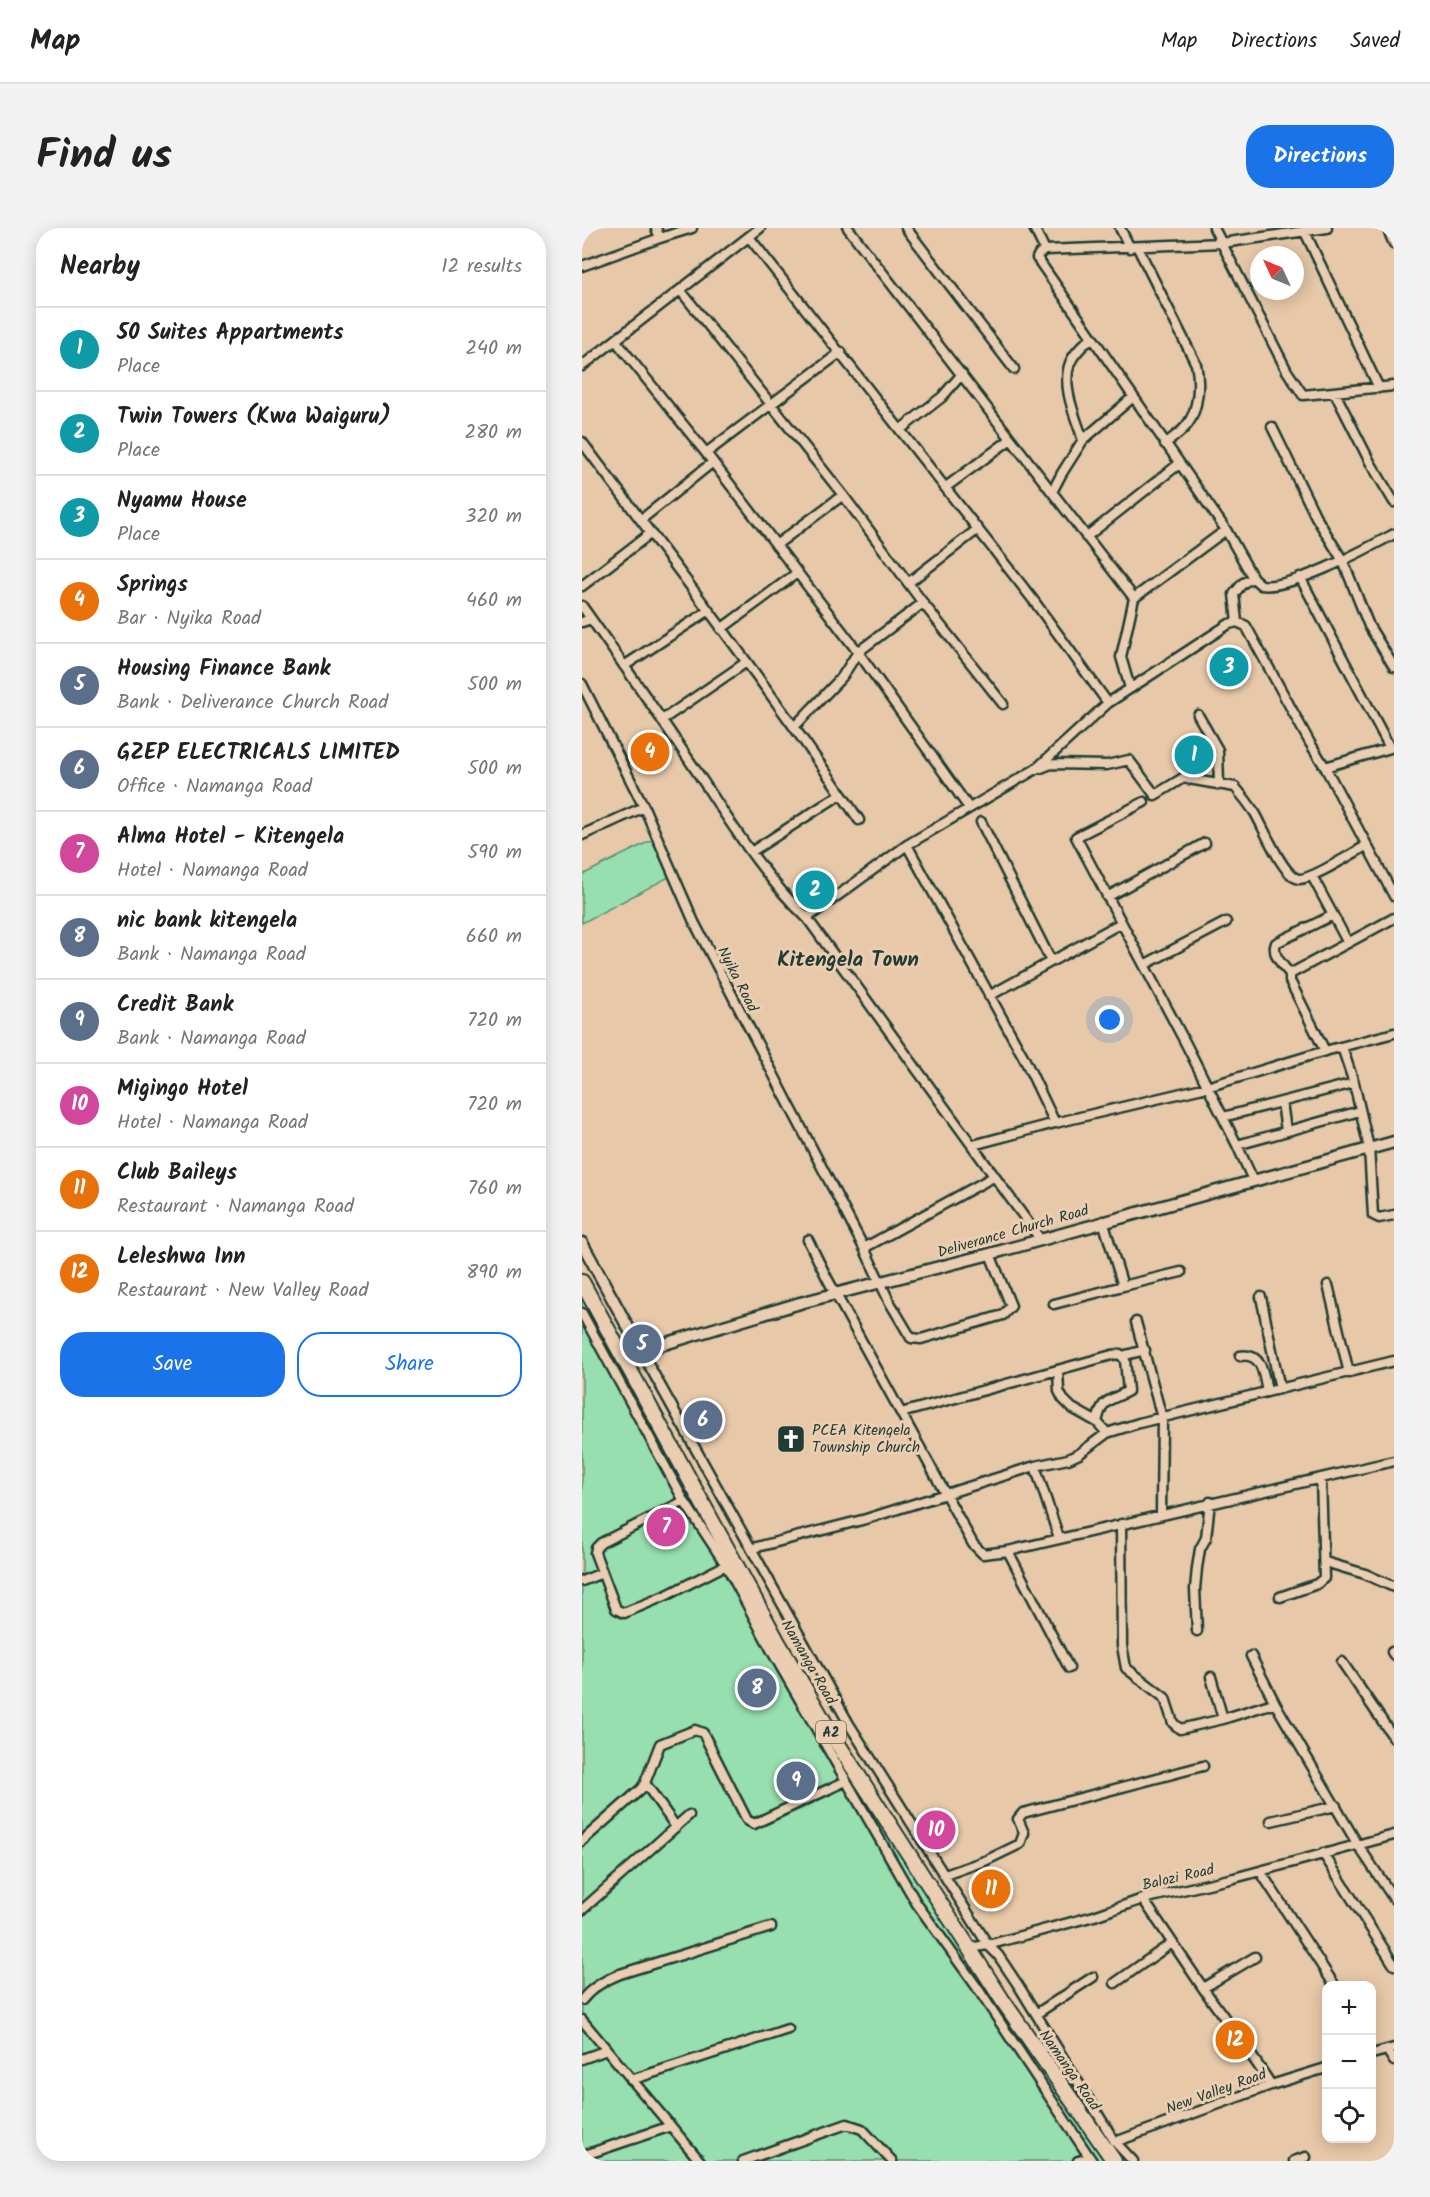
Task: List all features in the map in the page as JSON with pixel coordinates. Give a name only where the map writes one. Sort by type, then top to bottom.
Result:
[{"type":"highway","name":"Namanga Road","points":[[582,1282],[614,1355],[829,1730],[968,1948],[1114,2161]]},
{"type":"street","points":[[657,228],[660,238]]},
{"type":"street","points":[[582,266],[692,228]]},
{"type":"street","points":[[582,366],[760,228]]},
{"type":"street","points":[[848,228],[1134,598]]},
{"type":"street","points":[[906,228],[1014,369]]},
{"type":"street","points":[[1034,228],[1046,250]]},
{"type":"street","points":[[1120,228],[1134,248],[1196,364],[1196,407],[1192,418],[1186,427],[1165,444]]},
{"type":"street","points":[[1214,228],[1298,390],[1303,395],[1394,386]]},
{"type":"street","points":[[1328,228],[1222,243],[1046,250],[1037,258],[1132,398],[1226,530],[1253,578],[1260,585],[1284,583],[1343,561],[1394,534]]},
{"type":"street","points":[[1387,228],[1394,244]]},
{"type":"street","points":[[1305,232],[1379,388]]},
{"type":"street","points":[[749,237],[1034,601],[1108,703]]},
{"type":"street","points":[[681,291],[843,495],[923,603],[1003,704]]},
{"type":"street","points":[[1083,440],[1071,403],[1068,372],[1077,352],[1091,338]]},
{"type":"street","points":[[616,341],[706,453],[858,652],[969,808]]},
{"type":"street","points":[[706,453],[841,352]]},
{"type":"street","points":[[901,429],[942,397],[962,374]]},
{"type":"street","points":[[1335,393],[1370,462],[1394,502]]},
{"type":"street","points":[[1052,492],[1083,440],[1132,398]]},
{"type":"street","points":[[1272,427],[1316,517],[1343,561],[1369,626],[1394,667]]},
{"type":"street","points":[[946,487],[1011,439]]},
{"type":"street","points":[[582,442],[642,519],[746,663],[795,726],[859,820]]},
{"type":"street","points":[[642,519],[712,462]]},
{"type":"street","points":[[1086,537],[1179,464]]},
{"type":"street","points":[[776,544],[843,495]]},
{"type":"street","points":[[908,583],[978,529]]},
{"type":"street","points":[[1130,688],[1122,657],[1134,598],[1226,530]]},
{"type":"street","points":[[582,586],[651,532]]},
{"type":"street","points":[[721,629],[797,573]]},
{"type":"street","points":[[1300,577],[1392,747],[1325,767]]},
{"type":"street","points":[[1237,622],[1234,594],[1237,588],[1253,578]]},
{"type":"street","points":[[795,726],[842,677],[858,652],[923,603]]},
{"type":"street","points":[[582,606],[775,886],[807,918],[1040,1239]]},
{"type":"street","points":[[624,666],[708,611]]},
{"type":"street","points":[[582,622],[591,619]]},
{"type":"street","points":[[1036,769],[1108,703],[1229,624],[1237,622],[1246,626],[1394,896]]},
{"type":"street","points":[[662,720],[746,663]]},
{"type":"street","name":"Nyika Road","points":[[582,684],[644,807],[694,922],[908,1335],[914,1340],[921,1339],[1004,1315],[1009,1311],[1011,1306],[990,1254]]},
{"type":"street","points":[[1198,715],[1218,750],[1219,785]]},
{"type":"street","points":[[807,918],[907,845],[1036,769],[1051,764],[1107,765],[1130,760],[1155,795],[1183,778],[1235,787],[1255,813],[1291,875],[1298,879],[1312,876],[1366,846]]},
{"type":"street","points":[[751,852],[841,794]]},
{"type":"street","points":[[1144,802],[1076,837],[1237,1144],[1253,1180]]},
{"type":"street","points":[[582,835],[644,807]]},
{"type":"street","points":[[981,822],[1052,960]]},
{"type":"street","points":[[1107,897],[1205,843]]},
{"type":"street","points":[[907,845],[1024,1058],[1055,1123]]},
{"type":"street","points":[[1312,876],[1348,943]]},
{"type":"street","points":[[1325,1051],[1290,981],[1290,974],[1275,955],[1274,949],[1276,944],[1333,915]]},
{"type":"street","points":[[1290,974],[1394,918]]},
{"type":"street","points":[[1144,965],[1227,922]]},
{"type":"street","points":[[989,996],[1121,923]]},
{"type":"street","points":[[973,1145],[1055,1123],[1207,1088],[1325,1051],[1394,1033]]},
{"type":"street","points":[[1342,1047],[1354,1083],[1369,1148],[1373,1215],[1379,1218],[1394,1215]]},
{"type":"street","points":[[1223,1117],[1354,1083]]},
{"type":"street","points":[[1282,1102],[1286,1131]]},
{"type":"street","points":[[1237,1144],[1360,1111]]},
{"type":"street","name":"Deliverance Church Road","points":[[642,1351],[800,1303],[990,1254],[1394,1142]]},
{"type":"street","points":[[864,1248],[995,1176]]},
{"type":"street","points":[[1103,1221],[1123,1286]]},
{"type":"street","points":[[808,1240],[945,1493],[977,1549],[983,1554],[1008,1551],[1210,1502],[1394,1461]]},
{"type":"street","points":[[582,1243],[849,1724],[988,1946],[998,1955],[1036,2014],[1115,2142],[1133,2161]]},
{"type":"street","points":[[1054,1304],[1181,1272]]},
{"type":"street","points":[[1328,1285],[1349,1373]]},
{"type":"street","points":[[1261,1297],[1280,1389]]},
{"type":"street","points":[[582,1313],[614,1355],[684,1501],[726,1565],[774,1655],[917,1904],[976,1986],[1090,2159],[1078,2161]]},
{"type":"street","points":[[1136,1322],[1162,1418],[1161,1514]]},
{"type":"street","points":[[901,1413],[1112,1355],[1122,1356],[1145,1350]]},
{"type":"street","points":[[1240,1356],[1247,1355],[1259,1360],[1267,1392]]},
{"type":"street","points":[[1097,1422],[1100,1408],[1105,1401],[1128,1391],[1127,1372],[1122,1356]]},
{"type":"street","points":[[753,1548],[909,1507],[945,1493],[1035,1466],[1068,1459],[1079,1454],[1107,1433],[1394,1361]]},
{"type":"street","points":[[1059,1370],[1059,1391],[1063,1399],[1072,1408],[1097,1422],[1107,1433]]},
{"type":"street","points":[[1035,1466],[1059,1538]]},
{"type":"street","points":[[1280,1597],[1321,1582],[1324,1578],[1321,1478]]},
{"type":"street","points":[[684,1501],[598,1545],[595,1552],[616,1609],[624,1613],[667,1595],[726,1565]]},
{"type":"street","points":[[1197,1631],[1196,1578],[1200,1549],[1206,1538],[1210,1502]]},
{"type":"street","points":[[1121,1524],[1122,1646],[1126,1668],[1165,1698],[1176,1728],[1180,1730],[1275,1704]]},
{"type":"street","points":[[1008,1551],[1069,1668]]},
{"type":"street","points":[[1325,1562],[1365,1574],[1394,1587]]},
{"type":"street","points":[[582,1581],[603,1573]]},
{"type":"street","points":[[1251,1656],[1275,1704],[1358,1845],[1391,1888],[1394,1899]]},
{"type":"street","points":[[1342,1662],[1394,1738]]},
{"type":"street","points":[[1211,1677],[1223,1719]]},
{"type":"street","points":[[582,1841],[645,1783],[660,1744],[695,1730],[703,1733],[747,1820],[754,1824],[846,1781]]},
{"type":"street","points":[[945,1875],[987,1860],[1020,1844],[1024,1833],[1018,1819],[1023,1813],[1096,1796],[1203,1766]]},
{"type":"street","points":[[645,1783],[676,1827]]},
{"type":"street","points":[[1271,1821],[1336,1806]]},
{"type":"street","points":[[582,1910],[689,1815]]},
{"type":"street","name":"Balozi Road","points":[[968,1948],[988,1946],[1094,1917],[1143,1899],[1394,1835]]},
{"type":"street","points":[[1323,1853],[1394,1965]]},
{"type":"street","points":[[1260,1871],[1332,1981]]},
{"type":"street","points":[[1143,1899],[1232,2030],[1243,2041],[1271,2085]]},
{"type":"street","points":[[582,2000],[587,1993],[620,1974],[771,1927]]},
{"type":"street","points":[[1114,1983],[1172,1943]]},
{"type":"street","points":[[1203,1988],[1255,1956]]},
{"type":"street","points":[[1036,2014],[1093,1977]]},
{"type":"street","points":[[582,2020],[700,2161]]},
{"type":"street","points":[[632,2080],[788,2029]]},
{"type":"street","points":[[1376,2053],[1391,2049],[1394,2061]]},
{"type":"street","points":[[582,2059],[607,2050]]},
{"type":"street","name":"New Valley Road","points":[[1115,2142],[1271,2085],[1322,2069]]},
{"type":"street","points":[[743,2161],[847,2124],[862,2129],[892,2161]]},
{"type":"street","points":[[582,2156],[671,2126]]},
{"type":"street","points":[[1294,2161],[1306,2157]]},
{"type":"green space","points":[[652,840],[669,877],[582,923],[582,875]]},
{"type":"green space","points":[[582,1283],[779,1644],[1110,2161],[582,2161]]},
{"type":"place","name":"Nyamu House","points":[[1229,667]]},
{"type":"place","name":"Springs","points":[[650,752]]},
{"type":"place","name":"50 Suites Appartments","points":[[1194,755]]},
{"type":"place","name":"Twin Towers (Kwa Waiguru)","points":[[815,890]]},
{"type":"place","name":"Housing Finance Bank","points":[[642,1344]]},
{"type":"place","name":"GZEP ELECTRICALS LIMITED","points":[[703,1420]]},
{"type":"place","name":"PCEA Kitengela Township Church","points":[[791,1439]]},
{"type":"place","name":"Alma Hotel - Kitengela","points":[[666,1527]]},
{"type":"place","name":"nic bank kitengela","points":[[757,1688]]},
{"type":"place","name":"Credit Bank","points":[[796,1781]]},
{"type":"place","name":"Migingo Hotel","points":[[936,1830]]},
{"type":"place","name":"Club Baileys","points":[[991,1889]]},
{"type":"place","name":"Leleshwa Inn","points":[[1235,2040]]},
{"type":"district","name":"Kitengela Town","points":[[848,959]]}]
